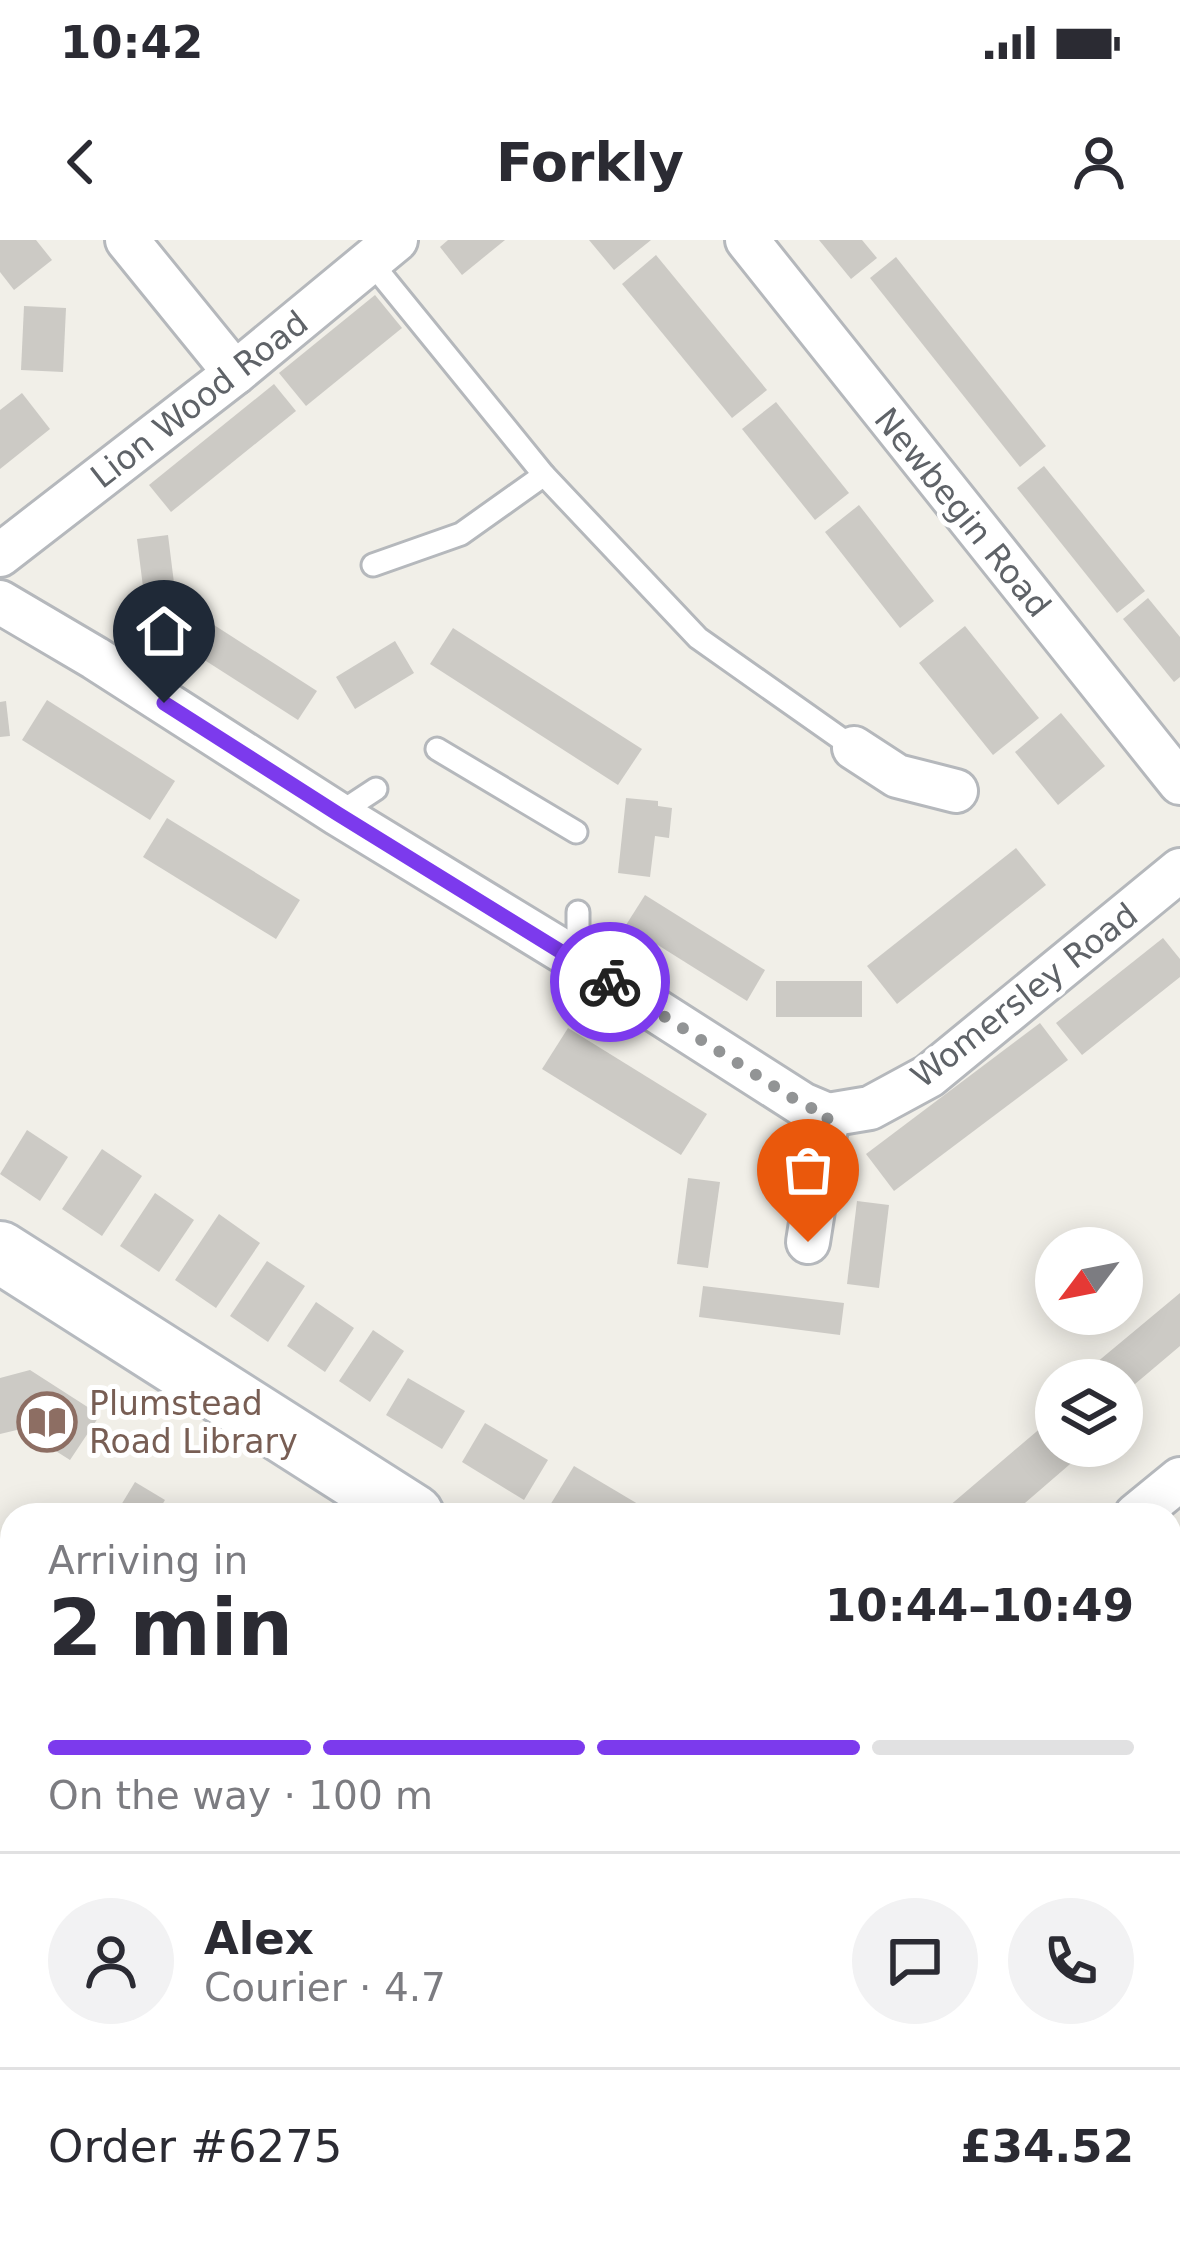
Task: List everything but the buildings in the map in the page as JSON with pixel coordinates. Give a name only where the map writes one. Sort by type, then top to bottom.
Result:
[{"type":"main road","points":[[0,1252],[382,1503]]},
{"type":"street","points":[[127,240],[235,374]]},
{"type":"street","name":"Newbegin Road","points":[[747,240],[1180,783]]},
{"type":"street","name":"Lion Wood Road","points":[[0,555],[235,374],[383,250]]},
{"type":"street","points":[[0,602],[802,1104],[828,1115],[808,1242]]},
{"type":"street","points":[[854,748],[897,776],[956,791]]},
{"type":"street","name":"Womersley Road","points":[[828,1115],[870,1108],[929,1076],[1180,870]]},
{"type":"street","points":[[1151,1503],[1180,1479]]},
{"type":"lane","points":[[383,250],[544,476],[698,638],[854,748]]},
{"type":"lane","points":[[373,565],[461,534],[544,476]]},
{"type":"lane","points":[[437,749],[576,832]]},
{"type":"lane","points":[[338,814],[376,789]]},
{"type":"lane","points":[[569,956],[578,938],[578,912]]},
{"type":"way so far","points":[[610,982],[802,1104],[828,1115],[808,1242]]},
{"type":"place","name":"Plumstead Road Library","points":[[47,1422]]},
{"type":"route","points":[[164,703],[610,982]]}]
